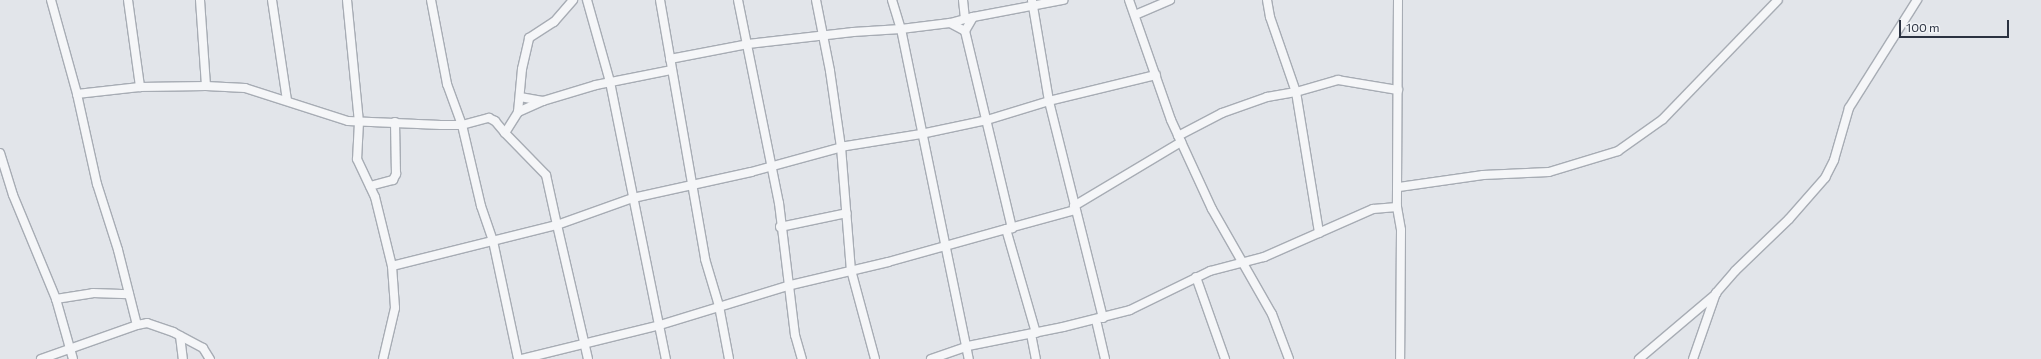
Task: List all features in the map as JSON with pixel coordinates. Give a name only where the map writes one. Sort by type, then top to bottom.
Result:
[{"type":"street","points":[[51,0],[77,94],[97,184],[129,294],[136,324]]},
{"type":"street","points":[[128,0],[140,87]]},
{"type":"street","points":[[200,0],[206,86]]},
{"type":"street","points":[[272,0],[287,100]]},
{"type":"street","points":[[347,0],[360,122],[357,159],[370,186],[381,215],[386,249],[392,266],[395,308],[383,359]]},
{"type":"street","points":[[431,0],[448,84],[462,125],[481,206],[493,240],[518,359]]},
{"type":"street","points":[[505,133],[518,112],[529,38],[554,22],[573,0]]},
{"type":"street","points":[[587,0],[610,82],[666,359]]},
{"type":"street","points":[[660,0],[670,59],[670,70],[694,184],[705,259],[719,306],[729,359]]},
{"type":"street","points":[[738,0],[779,203],[780,227],[790,285],[795,335],[802,359]]},
{"type":"street","points":[[816,0],[841,147],[850,270],[875,359]]},
{"type":"street","points":[[892,0],[901,29],[921,134],[968,346],[969,359]]},
{"type":"street","points":[[962,0],[969,18],[965,31],[987,120],[1009,229],[1033,334],[1036,359]]},
{"type":"street","points":[[670,59],[748,44],[950,23],[1032,3],[1063,0]]},
{"type":"street","points":[[1129,0],[1180,139],[1212,208],[1272,314],[1289,359]]},
{"type":"street","points":[[1135,15],[1170,0]]},
{"type":"street","points":[[1267,0],[1270,17],[1296,92],[1319,233]]},
{"type":"street","points":[[1398,0],[1399,187],[1397,207],[1401,230],[1400,359]]},
{"type":"street","points":[[1399,187],[1483,175],[1549,172],[1618,151],[1663,119],[1778,0]]},
{"type":"street","points":[[1639,359],[1716,293],[1735,271],[1789,219],[1825,178],[1834,160],[1849,108],[1917,0]]},
{"type":"street","points":[[1032,3],[1049,101],[1075,208],[1099,319],[1105,359]]},
{"type":"street","points":[[950,23],[965,31]]},
{"type":"street","points":[[518,112],[543,101],[610,82],[670,70]]},
{"type":"street","points":[[392,266],[557,225],[633,198],[771,166],[841,147],[921,134],[987,120],[1049,101],[1156,75]]},
{"type":"street","points":[[522,359],[660,325],[790,285],[888,262],[945,245],[1009,229],[1075,208],[1222,113],[1267,97],[1296,92],[1338,80],[1398,90]]},
{"type":"street","points":[[77,94],[140,87],[206,86],[245,88],[287,100],[348,121],[462,125],[489,118],[495,121],[546,175],[588,359]]},
{"type":"street","points":[[520,97],[543,101]]},
{"type":"street","points":[[370,186],[393,180],[396,174],[394,122]]},
{"type":"street","points":[[0,153],[13,195],[56,299],[73,359]]},
{"type":"street","points":[[931,359],[968,346],[1033,334],[1099,319],[1156,298],[1196,277],[1244,264],[1372,209],[1397,207]]},
{"type":"street","points":[[780,227],[847,213]]},
{"type":"street","points":[[1196,277],[1225,359]]},
{"type":"street","points":[[56,299],[93,293],[129,294]]},
{"type":"street","points":[[1693,359],[1716,293]]},
{"type":"street","points":[[41,359],[136,324],[153,325],[180,336],[203,348],[210,359]]},
{"type":"street","points":[[180,336],[183,359]]}]
